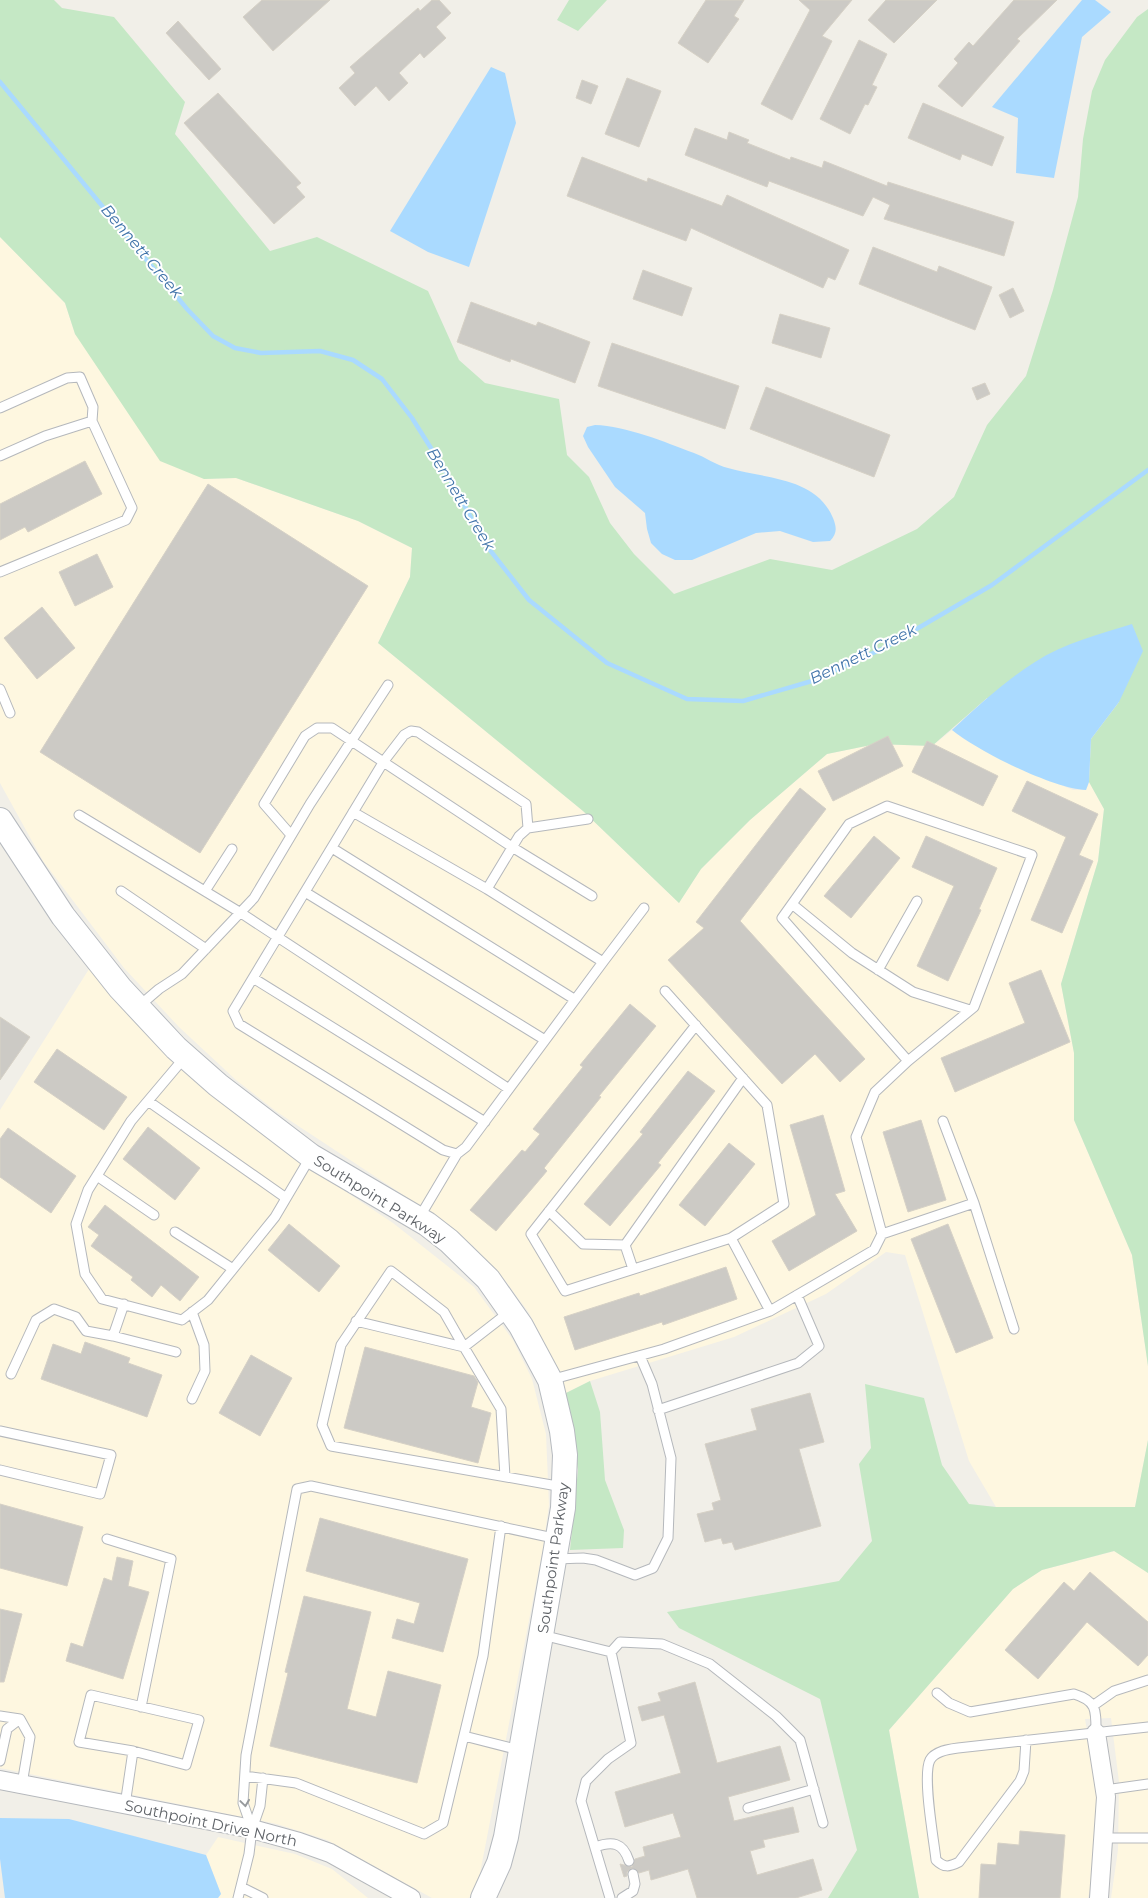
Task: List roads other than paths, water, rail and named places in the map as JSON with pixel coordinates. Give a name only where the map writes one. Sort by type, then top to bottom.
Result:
[{"type":"main road","name":"Southpoint Parkway","points":[[2,828],[63,916],[138,1007],[185,1056],[244,1106],[311,1156],[418,1219],[449,1241],[488,1279],[511,1310],[550,1380],[562,1431],[565,1487],[557,1549],[506,1837],[499,1863],[483,1898]]},
{"type":"street","points":[[1096,1733],[1105,1790],[1099,1898]]},
{"type":"street","name":"Southpoint Drive North","points":[[0,1780],[252,1829],[330,1853],[411,1898]]},
{"type":"lane","points":[[0,408],[67,378],[80,378],[93,407],[92,421],[132,508],[126,520],[0,572]]},
{"type":"lane","points":[[0,456],[44,436],[92,421]]},
{"type":"lane","points":[[138,1007],[159,989],[182,974],[254,898],[291,835],[388,685]]},
{"type":"lane","points":[[0,689],[10,713]]},
{"type":"lane","points":[[291,835],[264,804],[306,736],[317,728],[332,728],[512,847],[592,896]]},
{"type":"lane","points":[[457,1154],[443,1150],[239,1024],[233,1011],[384,761],[404,735],[418,732],[526,804],[528,828]]},
{"type":"lane","points":[[550,1380],[664,1349],[770,1311],[874,1250],[882,1234],[856,1137],[874,1092],[908,1061],[974,1007],[1032,856],[887,806],[849,824],[782,918],[908,1061]]},
{"type":"lane","points":[[353,812],[487,888],[602,962]]},
{"type":"lane","points":[[79,815],[241,913],[509,1089]]},
{"type":"lane","points":[[487,888],[519,836],[528,828],[588,819]]},
{"type":"lane","points":[[332,848],[574,999]]},
{"type":"lane","points":[[205,891],[232,849]]},
{"type":"lane","points":[[121,891],[206,949]]},
{"type":"lane","points":[[305,892],[545,1040]]},
{"type":"lane","points":[[878,970],[917,901]]},
{"type":"lane","points":[[792,904],[852,953],[913,992],[970,1010]]},
{"type":"lane","points":[[418,1219],[457,1154],[466,1146],[485,1122],[574,999],[644,908]]},
{"type":"lane","points":[[253,978],[485,1122]]},
{"type":"lane","points":[[665,991],[767,1105],[784,1204],[731,1238],[565,1291],[531,1234],[696,1026]]},
{"type":"lane","points":[[185,1056],[131,1121],[88,1190],[76,1224],[85,1274],[102,1298],[182,1320],[208,1300],[275,1217],[311,1156]]},
{"type":"lane","points":[[625,1245],[743,1078]]},
{"type":"lane","points":[[148,1101],[286,1198]]},
{"type":"lane","points":[[943,1121],[974,1203],[1014,1329]]},
{"type":"lane","points":[[97,1176],[154,1215]]},
{"type":"lane","points":[[882,1234],[974,1203]]},
{"type":"lane","points":[[549,1211],[584,1244],[625,1245]]},
{"type":"lane","points":[[175,1232],[233,1270]]},
{"type":"lane","points":[[731,1238],[770,1311]]},
{"type":"lane","points":[[625,1245],[633,1269]]},
{"type":"lane","points":[[505,1477],[501,1409],[444,1312],[391,1271],[341,1345],[322,1425],[331,1446],[505,1477],[565,1487]]},
{"type":"lane","points":[[658,1410],[798,1363],[819,1346],[797,1295]]},
{"type":"lane","points":[[113,1336],[124,1304]]},
{"type":"lane","points":[[11,1374],[36,1320],[54,1309],[76,1317],[86,1330],[176,1352]]},
{"type":"lane","points":[[464,1347],[511,1310]]},
{"type":"lane","points":[[192,1312],[204,1345],[206,1371],[192,1399]]},
{"type":"lane","points":[[356,1321],[464,1347]]},
{"type":"lane","points":[[252,1829],[243,1803],[246,1755],[297,1489],[311,1486],[501,1526],[557,1549],[583,1558],[596,1560],[635,1575],[653,1568],[668,1538],[671,1458],[652,1384],[640,1356]]},
{"type":"lane","points":[[0,1431],[111,1455],[100,1494],[0,1470]]},
{"type":"lane","points":[[245,1776],[296,1783],[424,1834],[443,1823],[483,1656],[501,1526]]},
{"type":"lane","points":[[107,1539],[171,1559],[141,1707]]},
{"type":"lane","points":[[542,1635],[611,1652]]},
{"type":"lane","points":[[611,1652],[620,1642],[662,1644],[710,1664],[776,1716],[800,1740],[823,1823]]},
{"type":"lane","points":[[610,1898],[581,1801],[586,1781],[608,1759],[631,1743],[611,1652]]},
{"type":"lane","points":[[1094,1705],[1114,1691],[1148,1680]]},
{"type":"lane","points":[[937,1693],[949,1703],[970,1712],[1074,1694],[1087,1698],[1094,1705],[1096,1733]]},
{"type":"lane","points":[[91,1695],[199,1720],[186,1765],[133,1751],[79,1742],[91,1695]]},
{"type":"lane","points":[[0,1716],[20,1719]]},
{"type":"lane","points":[[0,1761],[8,1730],[20,1719]]},
{"type":"lane","points":[[20,1719],[30,1737],[22,1784]]},
{"type":"lane","points":[[1026,1740],[1024,1771],[1020,1781],[959,1862],[949,1866],[942,1866],[936,1860],[927,1777],[930,1761],[934,1756],[950,1749],[1026,1740],[1148,1727]]},
{"type":"lane","points":[[464,1736],[521,1751]]},
{"type":"lane","points":[[125,1805],[133,1751]]},
{"type":"lane","points":[[238,1898],[249,1854],[252,1829],[260,1806],[262,1778]]},
{"type":"lane","points":[[1105,1790],[1148,1784]]},
{"type":"lane","points":[[748,1808],[814,1789]]},
{"type":"lane","points":[[1103,1838],[1148,1838]]},
{"type":"lane","points":[[595,1847],[609,1842],[619,1844],[626,1851],[629,1861]]},
{"type":"lane","points":[[622,1898],[633,1891],[635,1884],[633,1874]]},
{"type":"lane","points":[[240,1887],[263,1898]]},
{"type":"water","points":[[1082,0],[1095,0],[1111,12],[1082,37],[1054,178],[1016,173],[1018,118],[992,107]]},
{"type":"water","points":[[491,67],[505,73],[516,123],[469,267],[428,252],[390,231]]},
{"type":"water","points":[[595,425],[619,428],[645,435],[694,453],[724,467],[773,478],[802,487],[815,494],[825,505],[833,518],[836,528],[834,536],[830,541],[813,542],[780,531],[756,533],[692,560],[675,560],[662,554],[651,543],[645,513],[615,487],[588,447],[583,436],[587,427]]},
{"type":"water","points":[[1132,624],[1143,651],[1119,702],[1091,739],[1089,782],[1086,790],[1055,783],[1016,768],[979,748],[952,730],[1002,686],[1046,655],[1082,640]]},
{"type":"water","points":[[0,1818],[69,1819],[206,1855],[221,1894],[218,1898],[5,1898],[0,1859]]},
{"type":"waterway","name":"Bennett Creek","points":[[0,82],[187,309],[213,336],[235,348],[261,353],[320,351],[353,360],[382,379],[412,418],[446,472],[486,545],[529,600],[607,663],[687,699],[743,701],[812,681],[884,648],[992,585],[1148,470]]}]
